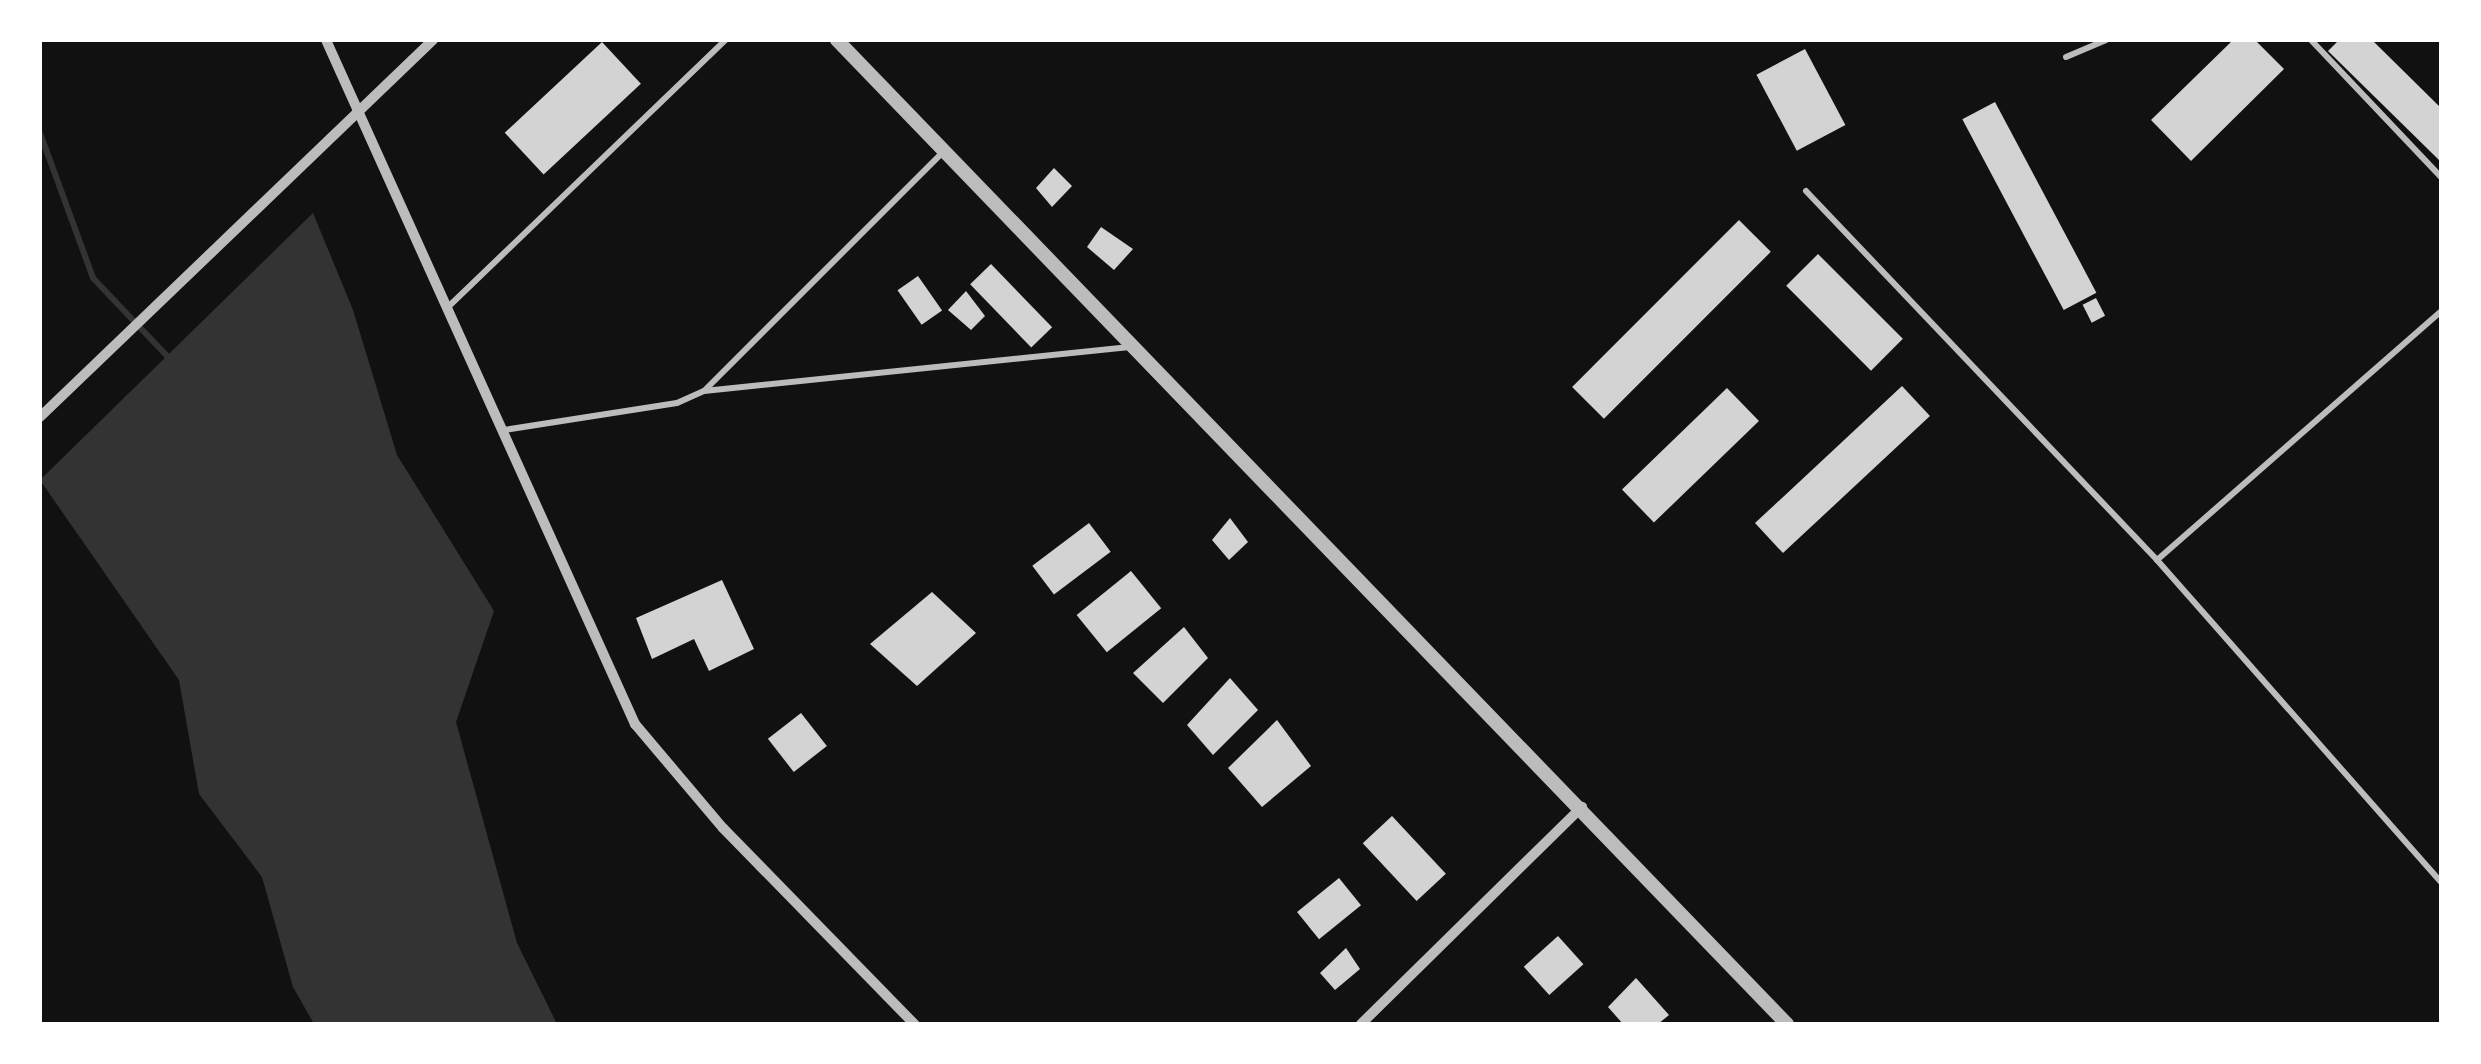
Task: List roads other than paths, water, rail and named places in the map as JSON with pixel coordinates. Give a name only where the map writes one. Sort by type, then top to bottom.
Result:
[{"type":"street","points":[[326,40],[504,430],[558,564],[634,724],[723,828],[914,1024]]},
{"type":"street","points":[[40,417],[434,40]]},
{"type":"street","points":[[838,40],[942,153],[1582,807],[1788,1024]]},
{"type":"street","points":[[1361,1024],[1582,807]]},
{"type":"lane","points":[[446,309],[726,40]]},
{"type":"lane","points":[[2066,58],[2106,40]]},
{"type":"lane","points":[[2311,40],[2441,176]]},
{"type":"lane","points":[[704,391],[942,153]]},
{"type":"lane","points":[[1806,190],[2156,560],[2441,882]]},
{"type":"lane","points":[[2156,560],[2441,311]]},
{"type":"lane","points":[[504,430],[677,403],[704,391],[1132,347]]},
{"type":"waterway","points":[[40,133],[93,278],[169,358]]}]
